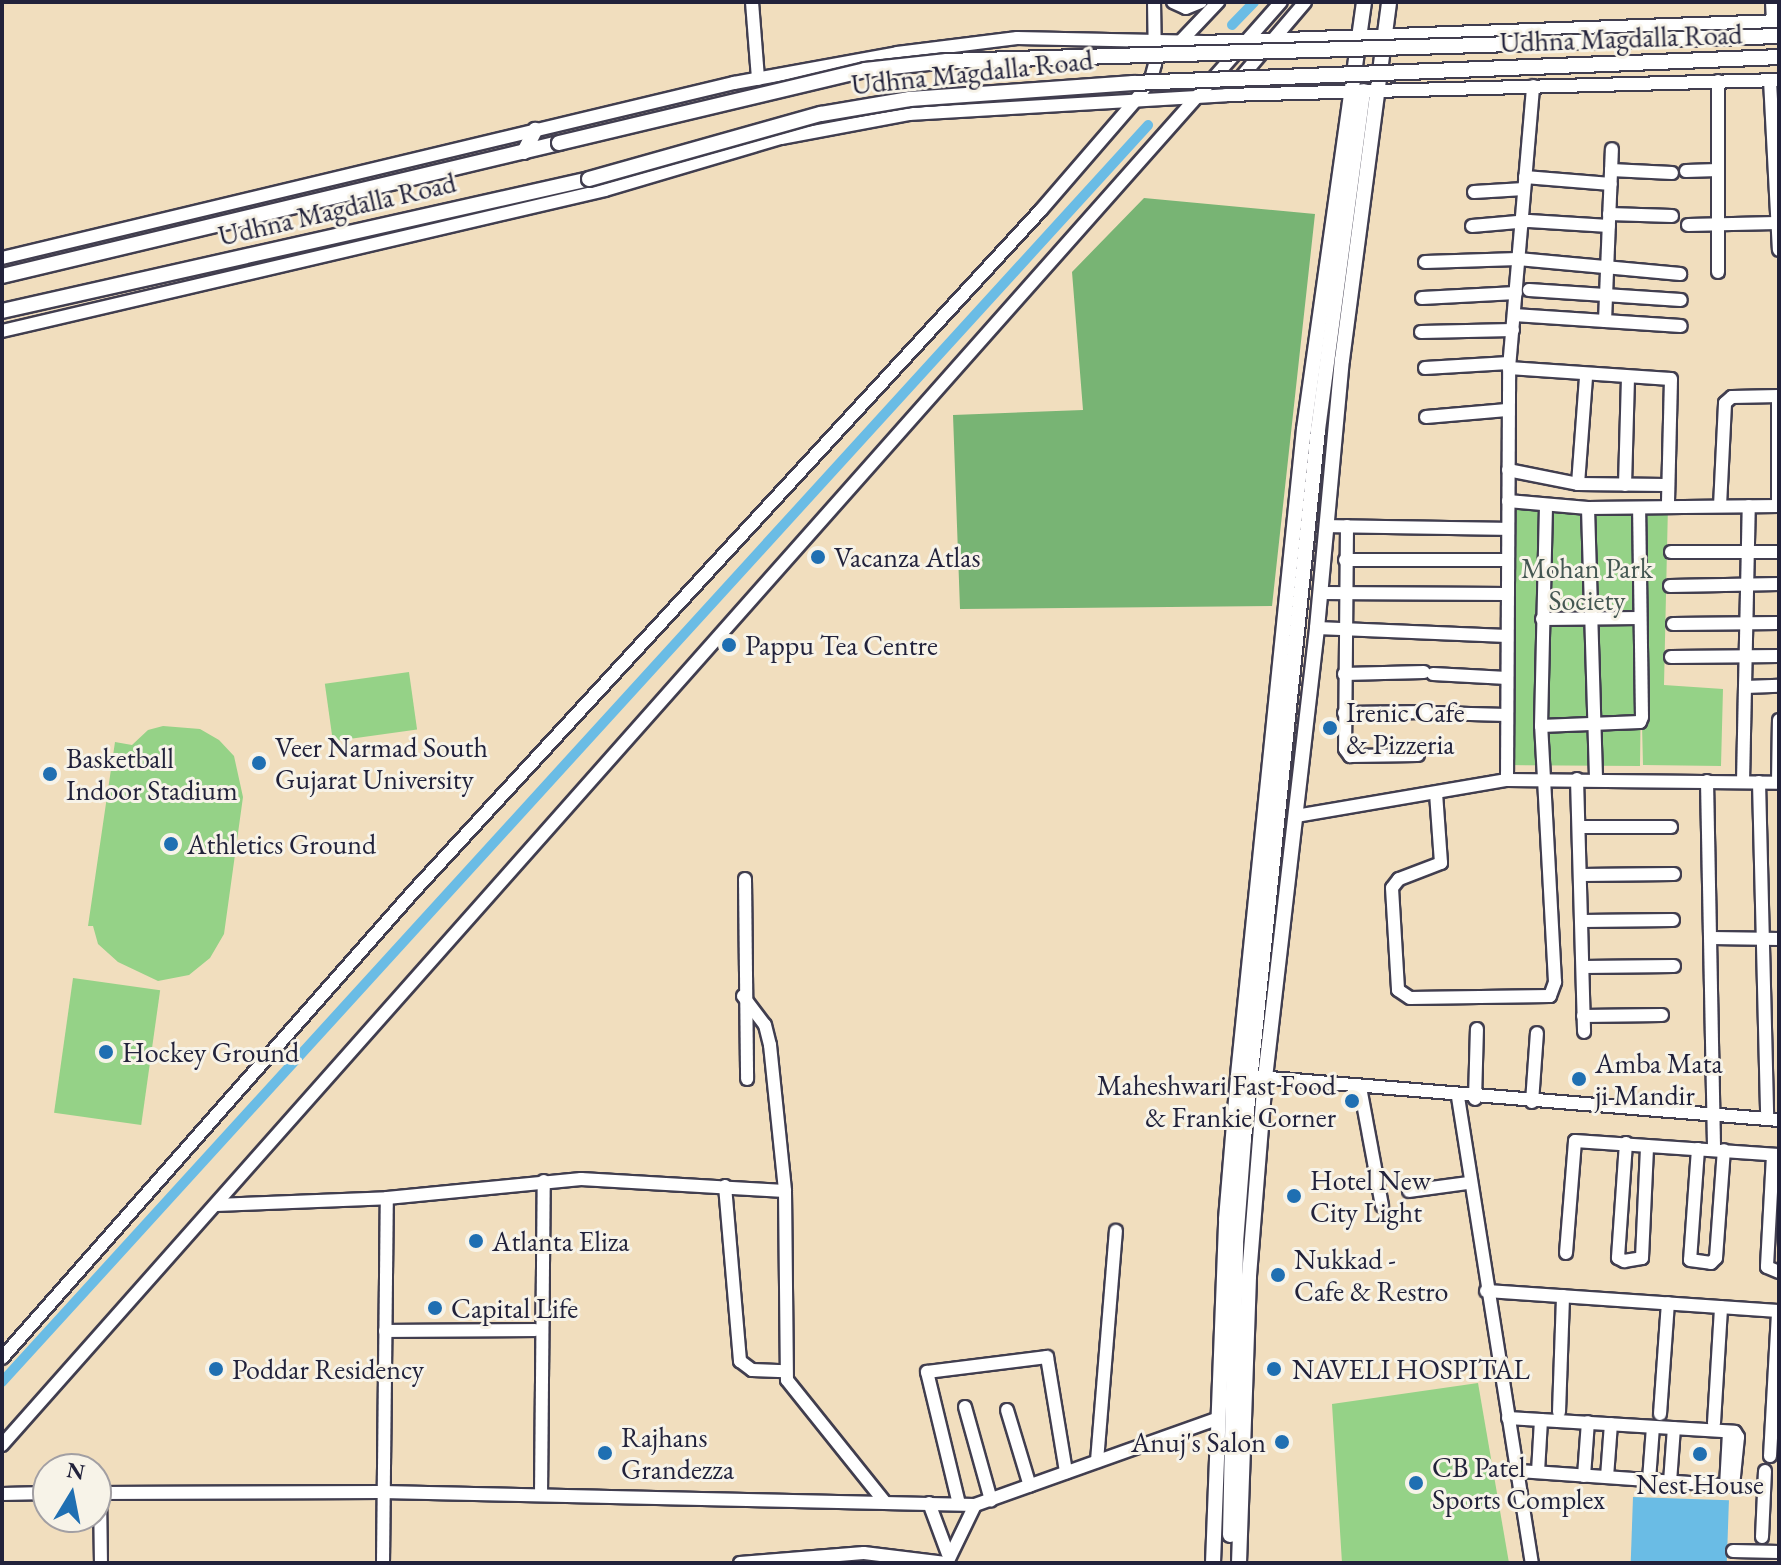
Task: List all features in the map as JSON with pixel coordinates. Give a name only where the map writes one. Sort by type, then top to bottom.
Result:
[{"type":"main road","points":[[1239,1563],[1254,1077],[1296,816],[1317,628],[1363,91],[1364,2]]},
{"type":"main road","points":[[1230,1563],[1239,1261],[1304,429],[1363,91],[1389,32],[1389,2]]},
{"type":"main road","name":"Udhna Magdalla Road","points":[[2,276],[865,70],[947,61],[1779,36]]},
{"type":"main road","name":"Udhna Magdalla Road","points":[[2,311],[589,179],[821,114],[910,99],[1133,83],[1779,57]]},
{"type":"main road","points":[[1213,1563],[1217,1419],[1335,335],[1359,172],[1356,153],[1363,91]]},
{"type":"main road","points":[[524,152],[535,130]]},
{"type":"street","points":[[752,2],[758,79]]},
{"type":"street","points":[[3,1355],[413,892],[1041,210],[1135,101],[1151,79],[1155,64],[1154,2]]},
{"type":"street","points":[[1173,2],[1186,8],[1201,2]]},
{"type":"street","points":[[1155,64],[1218,2]]},
{"type":"street","points":[[2,1445],[1281,2]]},
{"type":"street","points":[[1226,95],[1305,2]]},
{"type":"street","points":[[2,258],[535,130],[758,79],[897,53],[1017,38],[1247,40],[1275,36],[1389,32],[1776,22],[1772,2]]},
{"type":"street","points":[[2,331],[605,190],[781,138],[909,114],[1226,95],[1775,80],[1779,250]]},
{"type":"street","points":[[1718,81],[1718,272]]},
{"type":"street","points":[[1507,780],[1507,410],[1533,86]]},
{"type":"street","points":[[1605,321],[1612,149]]},
{"type":"street","points":[[1686,171],[1718,170]]},
{"type":"street","points":[[1474,192],[1524,183],[1672,173]]},
{"type":"street","points":[[1472,226],[1672,216]]},
{"type":"street","points":[[1688,225],[1777,223]]},
{"type":"street","points":[[1425,262],[1518,259],[1680,274]]},
{"type":"street","points":[[1529,290],[1681,300]]},
{"type":"street","points":[[1422,298],[1516,293]]},
{"type":"street","points":[[1569,319],[1571,293]]},
{"type":"street","points":[[1643,324],[1644,298]]},
{"type":"street","points":[[1514,315],[1681,326]]},
{"type":"street","points":[[1421,332],[1513,330]]},
{"type":"street","points":[[1425,368],[1509,366],[1586,377],[1666,376],[1672,381],[1666,485],[1668,505]]},
{"type":"street","points":[[1578,484],[1586,377]]},
{"type":"street","points":[[1625,485],[1628,377]]},
{"type":"street","points":[[1508,501],[1588,508],[1778,506],[1779,396],[1732,397],[1725,403],[1720,506]]},
{"type":"street","points":[[1426,417],[1507,410]]},
{"type":"street","points":[[1508,470],[1578,484],[1666,485]]},
{"type":"street","points":[[1436,793],[1441,863],[1399,879],[1392,888],[1398,990],[1410,998],[1545,997],[1553,993],[1555,982],[1541,726],[1546,505]]},
{"type":"street","points":[[1743,782],[1749,506]]},
{"type":"street","points":[[1588,508],[1596,780]]},
{"type":"street","points":[[1541,726],[1640,722],[1639,508]]},
{"type":"street","points":[[1327,526],[1508,529]]},
{"type":"street","points":[[1347,526],[1342,629],[1345,749],[1350,756],[1418,755]]},
{"type":"street","points":[[1671,552],[1779,552]]},
{"type":"street","points":[[1345,560],[1508,560]]},
{"type":"street","points":[[1670,586],[1779,584]]},
{"type":"street","points":[[1320,593],[1508,594]]},
{"type":"street","points":[[1542,619],[1640,618]]},
{"type":"street","points":[[1673,624],[1779,623]]},
{"type":"street","points":[[1317,628],[1507,636]]},
{"type":"street","points":[[1671,657],[1779,656]]},
{"type":"street","points":[[1344,674],[1428,673],[1507,678]]},
{"type":"street","points":[[1745,687],[1779,686]]},
{"type":"street","points":[[1344,713],[1507,715]]},
{"type":"street","points":[[1296,816],[1507,780],[1778,782],[1779,720]]},
{"type":"street","points":[[1577,779],[1584,1032]]},
{"type":"street","points":[[1698,1149],[1690,1260],[1711,1263],[1716,1258],[1719,1150],[1707,781]]},
{"type":"street","points":[[1254,1077],[1475,1099],[1773,1120],[1763,939],[1759,782]]},
{"type":"street","points":[[1580,827],[1671,827]]},
{"type":"street","points":[[1581,875],[1674,874]]},
{"type":"street","points":[[745,879],[743,996],[747,1079]]},
{"type":"street","points":[[1582,921],[1673,920]]},
{"type":"street","points":[[1712,938],[1779,939]]},
{"type":"street","points":[[1583,967],[1674,966]]},
{"type":"street","points":[[743,996],[769,1037],[785,1191],[785,1371],[795,1396],[884,1501]]},
{"type":"street","points":[[1583,1016],[1662,1015]]},
{"type":"street","points":[[1475,1099],[1477,1029]]},
{"type":"street","points":[[1532,1102],[1537,1033]]},
{"type":"street","points":[[1360,1087],[1382,1206]]},
{"type":"street","points":[[1458,1097],[1468,1183],[1532,1563]]},
{"type":"street","points":[[1566,1253],[1575,1141],[1776,1155],[1767,1267],[1779,1272]]},
{"type":"street","points":[[1626,1143],[1618,1258],[1624,1261],[1642,1258],[1647,1146]]},
{"type":"street","points":[[216,1205],[387,1198],[544,1181],[725,1186],[785,1191]]},
{"type":"street","points":[[541,1495],[544,1181]]},
{"type":"street","points":[[1409,1191],[1468,1183]]},
{"type":"street","points":[[725,1186],[740,1361],[752,1370],[785,1371]]},
{"type":"street","points":[[383,1563],[387,1198]]},
{"type":"street","points":[[1097,1461],[1116,1231]]},
{"type":"street","points":[[1486,1291],[1778,1311],[1770,1456]]},
{"type":"street","points":[[1559,1412],[1563,1296]]},
{"type":"street","points":[[1660,1414],[1668,1303]]},
{"type":"street","points":[[1714,1423],[1721,1307]]},
{"type":"street","points":[[385,1331],[535,1330]]},
{"type":"street","points":[[959,1504],[927,1372],[1047,1357],[1066,1472]]},
{"type":"street","points":[[965,1407],[991,1500]]},
{"type":"street","points":[[1007,1410],[1030,1486]]},
{"type":"street","points":[[1508,1418],[1729,1432],[1738,1437],[1736,1482],[1726,1486],[1516,1471]]},
{"type":"street","points":[[112,1493],[382,1492],[975,1505],[1217,1419]]},
{"type":"street","points":[[1538,1472],[1541,1420]]},
{"type":"street","points":[[1584,1476],[1588,1422]]},
{"type":"street","points":[[1607,1477],[1611,1424]]},
{"type":"street","points":[[1649,1480],[1653,1427]]},
{"type":"street","points":[[1670,1482],[1674,1428]]},
{"type":"street","points":[[1762,1537],[1765,1471]]},
{"type":"street","points":[[2,1494],[32,1493]]},
{"type":"street","points":[[929,1503],[947,1560]]},
{"type":"street","points":[[947,1560],[975,1505]]},
{"type":"street","points":[[1763,1507],[1779,1508]]},
{"type":"street","points":[[100,1533],[101,1563]]},
{"type":"street","points":[[1733,1551],[1755,1557],[1779,1552]]},
{"type":"street","points":[[741,1563],[863,1558],[947,1560]]},
{"type":"green space","points":[[1144,198],[1315,214],[1272,606],[960,609],[953,415],[1083,410],[1072,272]]},
{"type":"green space","name":"Mohan Park Society","points":[[1508,503],[1668,505],[1664,685],[1723,689],[1721,766],[1643,765],[1641,684],[1640,766],[1505,765]]},
{"type":"green space","points":[[409,672],[417,729],[333,741],[325,684]]},
{"type":"green space","points":[[163,726],[200,729],[219,740],[234,756],[243,797],[224,934],[210,958],[189,975],[158,981],[118,962],[98,944],[93,926],[88,926],[115,742],[132,745],[148,730]]},
{"type":"green space","points":[[73,978],[160,990],[141,1125],[54,1113]]},
{"type":"green space","name":"CB Patel Sports Complex","points":[[1478,1383],[1509,1563],[1342,1563],[1332,1404]]},
{"type":"water","points":[[1633,1497],[1729,1500],[1727,1563],[1631,1563]]},
{"type":"waterway","points":[[1232,25],[1254,2]]},
{"type":"waterway","points":[[2,1382],[1148,125]]},
{"type":"place","name":"Vacanza Atlas","points":[[818,557]]},
{"type":"place","name":"Pappu Tea Centre","points":[[729,645]]},
{"type":"place","name":"Irenic Cafe & Pizzeria","points":[[1330,728]]},
{"type":"place","name":"Veer Narmad South Gujarat University","points":[[259,763]]},
{"type":"place","name":"Basketball Indoor Stadium","points":[[50,774]]},
{"type":"place","name":"Athletics Ground","points":[[171,844]]},
{"type":"place","name":"Hockey Ground","points":[[106,1052]]},
{"type":"place","name":"Amba Mata ji Mandir","points":[[1579,1079]]},
{"type":"place","name":"Maheshwari Fast Food & Frankie Corner","points":[[1352,1101]]},
{"type":"place","name":"Hotel New City Light","points":[[1294,1196]]},
{"type":"place","name":"Atlanta Eliza","points":[[476,1241]]},
{"type":"place","name":"Nukkad - Cafe & Restro","points":[[1278,1275]]},
{"type":"place","name":"Capital Life","points":[[435,1308]]},
{"type":"place","name":"Poddar Residency","points":[[216,1369]]},
{"type":"place","name":"NAVELI HOSPITAL","points":[[1274,1369]]},
{"type":"place","name":"Anuj's Salon","points":[[1282,1442]]},
{"type":"place","name":"Rajhans Grandezza","points":[[605,1453]]},
{"type":"place","name":"Nest House","points":[[1700,1454]]},
{"type":"place","name":"CB Patel Sports Complex","points":[[1416,1483]]}]
